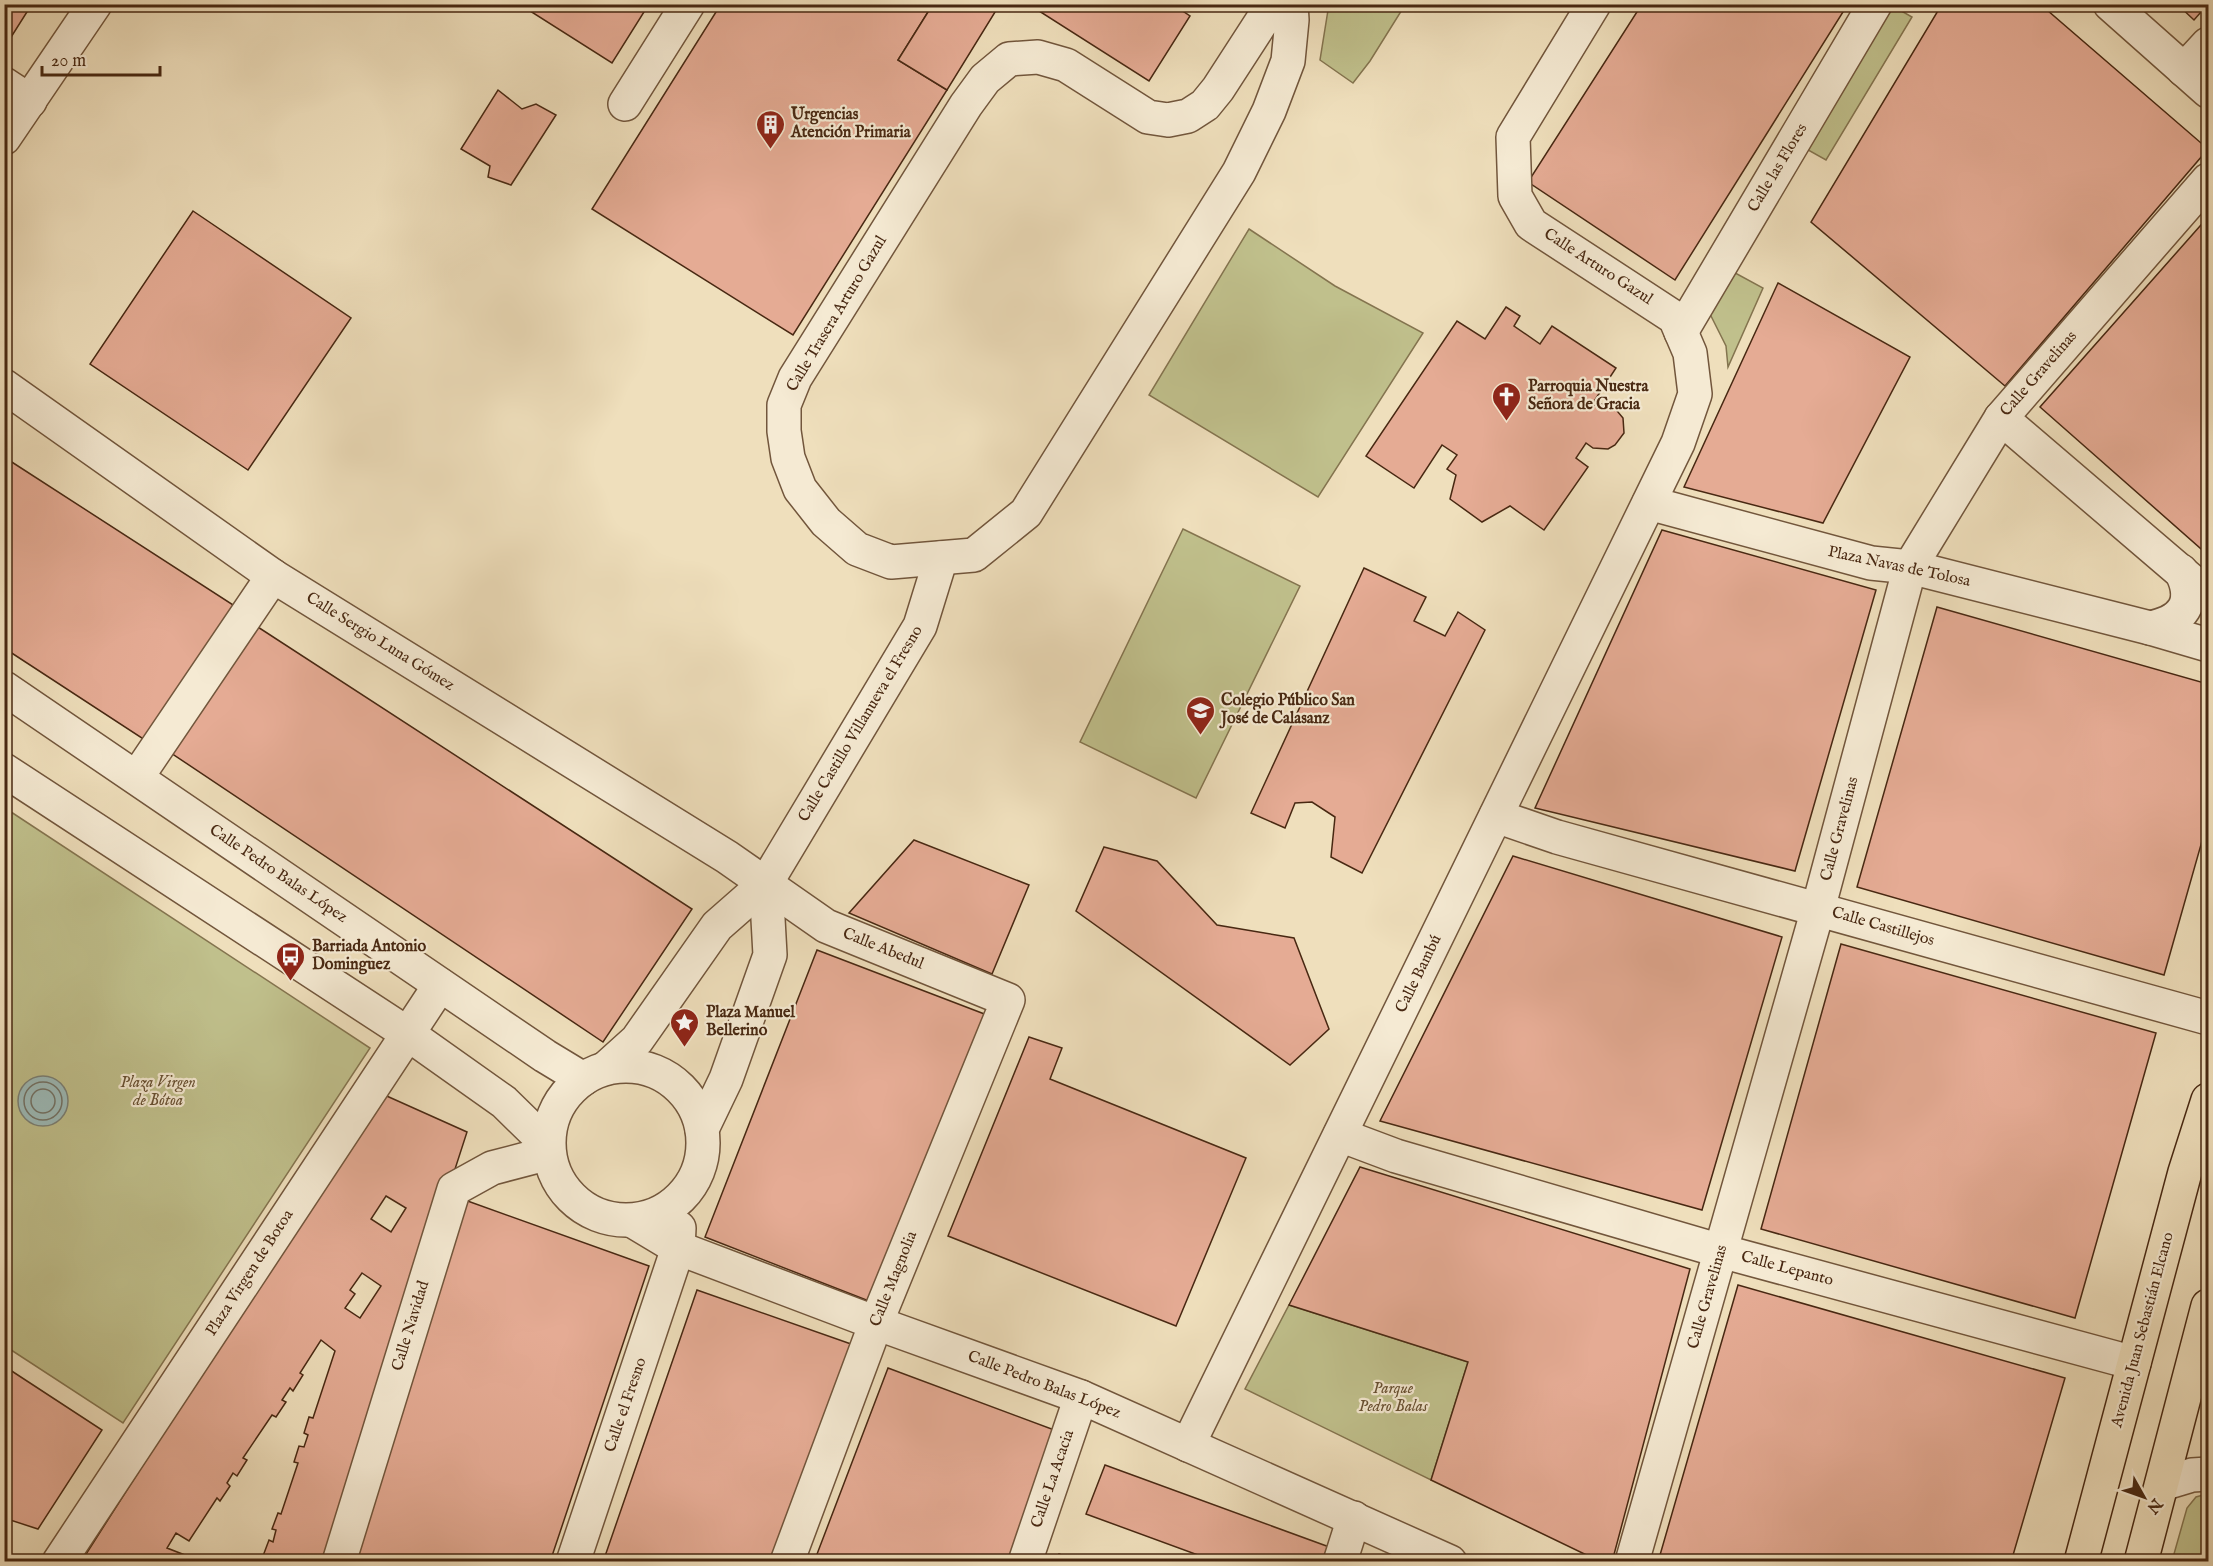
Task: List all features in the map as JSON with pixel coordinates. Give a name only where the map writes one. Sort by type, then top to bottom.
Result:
[{"type":"highway","name":"Avenida Juan Sebastián Elcano","points":[[2080,1562],[2185,1172],[2208,1100]]},
{"type":"highway","points":[[2141,1562],[2208,1306]]},
{"type":"street","points":[[4,138],[17,93],[95,4]]},
{"type":"street","points":[[625,104],[688,4]]},
{"type":"street","name":"Calle Trasera Arturo Gazul","points":[[1273,4],[1218,89],[1205,105],[1188,116],[1168,120],[1148,117],[1066,65],[1038,57],[1009,59],[985,79],[966,105],[795,378],[784,405],[784,431],[788,458],[800,489],[819,514],[857,549],[891,562],[974,555],[1026,513],[1239,172],[1269,111],[1288,61],[1292,20],[1291,4]]},
{"type":"street","name":"Calle Arturo Gazul","points":[[1594,4],[1513,137],[1515,196],[1531,224],[1675,318],[1682,332],[1690,352],[1695,394],[1678,443],[1649,503]]},
{"type":"street","name":"Calle las Flores","points":[[1682,332],[1875,4]]},
{"type":"street","points":[[2110,4],[2208,92]]},
{"type":"street","points":[[2184,70],[2208,44]]},
{"type":"street","name":"Calle Gravelinas","points":[[1632,1562],[1818,909],[1910,567],[2001,418],[2208,180]]},
{"type":"street","name":"Calle Sergio Luna Gómez","points":[[4,386],[273,576],[766,883]]},
{"type":"street","points":[[2001,418],[2208,595]]},
{"type":"street","name":"Plaza Navas de Tolosa","points":[[1649,503],[1872,563],[1910,567],[2208,645]]},
{"type":"street","name":"Calle Bambú","points":[[1188,1445],[1649,503]]},
{"type":"street","name":"Calle Castillo Villanueva el Fresno","points":[[594,1073],[636,1040],[717,926],[766,883],[920,626],[941,558]]},
{"type":"street","points":[[2150,628],[2175,620],[2184,611],[2188,596],[2187,583],[2181,572]]},
{"type":"street","points":[[137,777],[273,576]]},
{"type":"street","name":"Calle Pedro Balas López","points":[[4,688],[545,1056],[594,1073]]},
{"type":"street","points":[[4,770],[408,1034],[504,1102],[549,1149]]},
{"type":"street","name":"Calle Castillejos","points":[[1496,816],[1557,837],[2208,1018]]},
{"type":"street","points":[[702,1129],[726,1080],[770,955],[766,883]]},
{"type":"street","name":"Calle Abedul","points":[[766,883],[826,926],[1008,1000]]},
{"type":"street","name":"Plaza Virgen de Botoa","points":[[59,1562],[440,984]]},
{"type":"street","name":"Calle Magnolia","points":[[787,1562],[876,1323],[1008,1000]]},
{"type":"street","points":[[631,1066],[656,1071],[678,1085],[694,1105],[702,1129],[702,1154],[695,1179],[679,1199],[658,1214],[633,1221],[608,1219],[584,1209],[565,1192],[553,1170],[549,1149],[552,1119],[564,1096],[594,1073],[631,1066]]},
{"type":"street","name":"Calle Lepanto","points":[[1340,1135],[1396,1156],[1721,1251],[2134,1363]]},
{"type":"street","name":"Calle Navidad","points":[[339,1562],[454,1189],[492,1168],[549,1149]]},
{"type":"street","points":[[678,1248],[679,1199]]},
{"type":"street","name":"Calle Pedro Balas López","points":[[633,1221],[678,1248],[1081,1397],[1450,1562]]},
{"type":"street","name":"Calle el Fresno","points":[[573,1562],[678,1248]]},
{"type":"street","name":"Calle La Acacia","points":[[1025,1562],[1081,1397]]},
{"type":"street","points":[[2162,1484],[2192,1474],[2208,1474]]},
{"type":"street","points":[[1341,1562],[1354,1518]]},
{"type":"green space","points":[[1329,4],[1405,5],[1370,61],[1353,83],[1320,60]]},
{"type":"green space","points":[[1891,5],[1912,17],[1826,160],[1801,146]]},
{"type":"green space","points":[[1249,229],[1335,286],[1423,333],[1318,497],[1149,395]]},
{"type":"green space","points":[[1726,268],[1763,288],[1728,367],[1726,346],[1706,306]]},
{"type":"green space","points":[[1183,529],[1300,586],[1196,798],[1080,742]]},
{"type":"green space","name":"Plaza Virgen de Bótoa","points":[[5,808],[370,1048],[123,1423],[5,1346]]},
{"type":"green space","name":"Parque Pedro Balas","points":[[1289,1305],[1468,1362],[1431,1480],[1245,1389]]},
{"type":"green space","points":[[2208,1495],[2208,1561],[2172,1561],[2187,1508],[2196,1497]]},
{"type":"water","points":[[38,1076],[48,1076],[61,1083],[68,1096],[68,1106],[61,1119],[48,1126],[38,1126],[29,1122],[22,1115],[18,1106],[18,1096],[22,1087],[29,1080]]},
{"type":"building","points":[[4,4],[32,4],[8,42],[4,40]]},
{"type":"building","points":[[519,4],[649,4],[612,63]]},
{"type":"building","name":"Urgencias Atención Primaria","points":[[721,4],[933,4],[898,60],[947,90],[793,335],[592,209]]},
{"type":"building","points":[[933,4],[1000,4],[947,90],[898,60]]},
{"type":"building","points":[[1028,4],[1172,4],[1190,16],[1149,81]]},
{"type":"building","points":[[1642,4],[1848,4],[1675,280],[1528,182]]},
{"type":"building","points":[[1924,4],[1942,4],[1937,12]]},
{"type":"building","points":[[1942,4],[2040,4],[2208,149],[2005,386],[1811,222]]},
{"type":"building","points":[[2177,4],[2208,4],[2194,20]]},
{"type":"building","points":[[498,90],[522,109],[536,104],[556,115],[511,185],[488,177],[490,166],[461,149]]},
{"type":"building","points":[[193,211],[351,318],[248,470],[90,364]]},
{"type":"building","points":[[2208,217],[2208,555],[2040,407]]},
{"type":"building","points":[[1778,283],[1910,357],[1823,523],[1684,487]]},
{"type":"building","name":"Parroquia Nuestra Señora de Gracia","points":[[1506,307],[1520,316],[1514,326],[1540,344],[1552,326],[1616,368],[1591,406],[1606,403],[1613,406],[1623,418],[1624,433],[1615,445],[1608,449],[1593,448],[1586,443],[1576,458],[1588,467],[1544,530],[1510,506],[1482,522],[1450,499],[1456,475],[1447,469],[1457,455],[1442,445],[1414,488],[1366,456],[1457,321],[1485,339]]},
{"type":"building","points":[[4,457],[244,612],[154,746],[4,648]]},
{"type":"building","points":[[1662,530],[1876,590],[1795,871],[1535,808]]},
{"type":"building","points":[[1364,568],[1426,597],[1414,621],[1445,636],[1458,612],[1485,630],[1362,873],[1331,857],[1335,817],[1312,802],[1295,803],[1285,828],[1251,813]]},
{"type":"building","points":[[1937,607],[2208,684],[2208,820],[2164,975],[1857,887]]},
{"type":"building","points":[[244,618],[692,909],[603,1042],[162,747]]},
{"type":"building","points":[[914,840],[1029,885],[992,974],[849,913]]},
{"type":"building","points":[[1104,847],[1157,861],[1217,925],[1294,938],[1329,1029],[1290,1065],[1076,911]]},
{"type":"building","points":[[1513,856],[1782,937],[1702,1210],[1380,1121]]},
{"type":"building","points":[[1841,944],[2156,1033],[2075,1318],[1761,1229]]},
{"type":"building","points":[[817,950],[987,1015],[874,1303],[705,1237]]},
{"type":"building","points":[[1029,1037],[1062,1048],[1050,1079],[1246,1158],[1176,1326],[948,1236]]},
{"type":"building","points":[[380,1093],[467,1132],[328,1562],[266,1562],[267,1557],[263,1556],[269,1540],[273,1542],[276,1530],[272,1529],[278,1513],[281,1514],[298,1463],[294,1462],[299,1446],[304,1447],[308,1435],[304,1433],[309,1417],[313,1418],[335,1351],[321,1340],[300,1373],[303,1375],[293,1391],[290,1388],[282,1400],[286,1402],[276,1417],[272,1415],[243,1458],[247,1460],[237,1476],[233,1473],[227,1483],[230,1486],[220,1501],[217,1498],[189,1541],[176,1533],[167,1548],[203,1562],[81,1562]],"holes":[[[386,1196],[406,1208],[391,1232],[371,1219]],[[362,1273],[381,1286],[360,1318],[345,1308],[355,1294],[350,1290]]]},
{"type":"building","points":[[1360,1167],[1690,1269],[1612,1562],[1601,1562],[1431,1480],[1468,1362],[1289,1305]]},
{"type":"building","points":[[462,1199],[649,1266],[550,1562],[352,1562]]},
{"type":"building","points":[[1738,1285],[2065,1378],[2011,1562],[1658,1562]]},
{"type":"building","points":[[697,1290],[851,1344],[770,1562],[603,1562]]},
{"type":"building","points":[[4,1366],[102,1430],[38,1529],[4,1518]]},
{"type":"building","points":[[888,1368],[1065,1434],[1018,1562],[814,1562]]},
{"type":"building","points":[[1105,1465],[1332,1548],[1326,1562],[1217,1562],[1086,1514]]},
{"type":"building","points":[[1059,1554],[1079,1562],[1056,1562]]},
{"type":"place","name":"Urgencias Atención Primaria","points":[[770,150]]},
{"type":"place","name":"Parroquia Nuestra Señora de Gracia","points":[[1507,422]]},
{"type":"place","name":"Colegio Público San José de Calasanz","points":[[1200,736]]},
{"type":"place","name":"Barriada Antonio Dominguez","points":[[291,982]]},
{"type":"place","name":"Plaza Manuel Bellerino","points":[[685,1048]]}]
